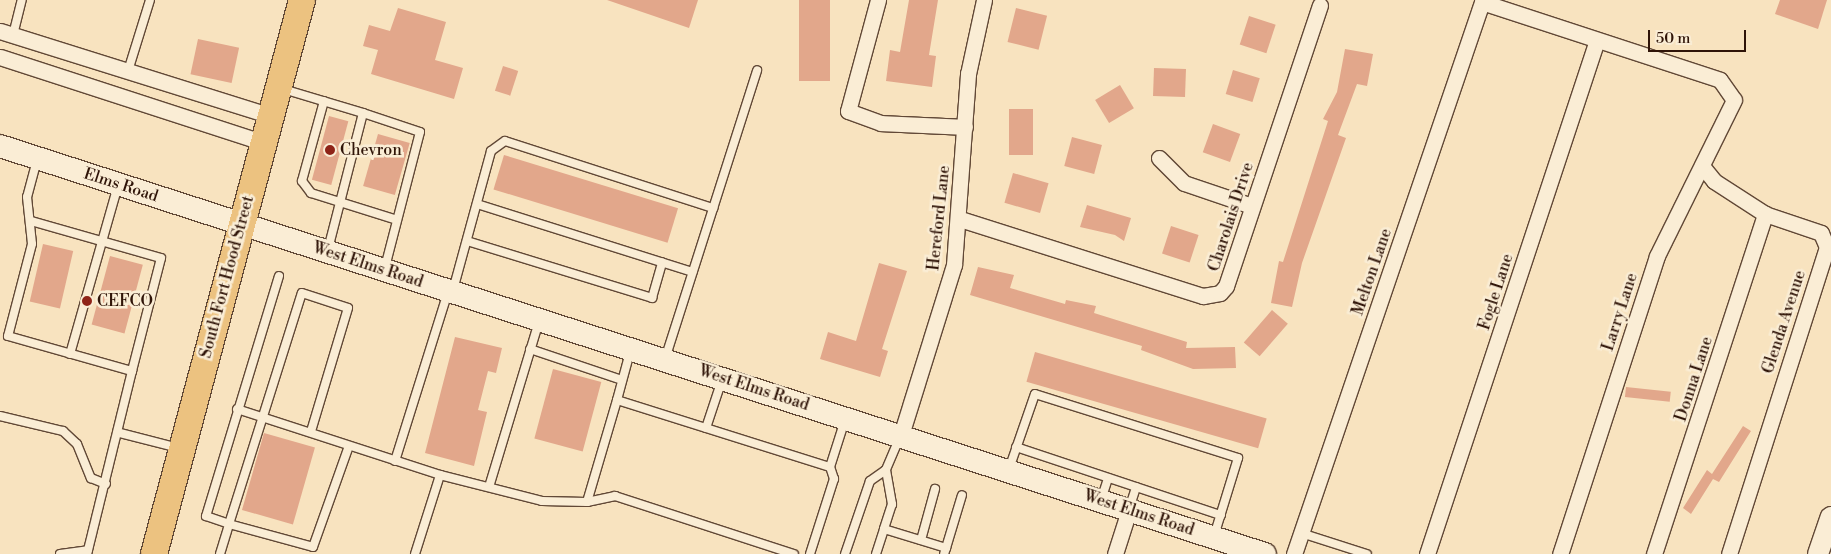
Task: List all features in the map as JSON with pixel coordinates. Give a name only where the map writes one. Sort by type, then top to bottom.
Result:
[{"type":"highway","name":"South Fort Hood Street","points":[[154,554],[180,448],[302,0]]},
{"type":"main road","name":"Elms Road","points":[[0,146],[242,224]]},
{"type":"main road","name":"West Elms Road","points":[[242,224],[846,417],[1265,554]]},
{"type":"street","points":[[878,0],[848,111],[881,123],[964,127]]},
{"type":"street","name":"Hereford Lane","points":[[901,435],[944,306],[960,219],[968,74],[984,0]]},
{"type":"street","name":"Melton Lane","points":[[1294,554],[1482,2],[1597,40]]},
{"type":"street","name":"Charolais Drive","points":[[960,219],[1212,296],[1226,286],[1320,5]]},
{"type":"street","points":[[6,33],[271,116]]},
{"type":"street","name":"Larry Lane","points":[[1560,554],[1657,256],[1734,100],[1731,90],[1720,80],[1597,40]]},
{"type":"street","name":"Fogle Lane","points":[[1427,554],[1597,40]]},
{"type":"street","points":[[0,57],[264,143]]},
{"type":"street","points":[[1159,158],[1184,183],[1252,206]]},
{"type":"street","name":"Glenda Avenue","points":[[1702,166],[1714,181],[1765,214],[1821,233],[1826,246],[1729,554]]},
{"type":"street","name":"Donna Lane","points":[[1654,554],[1765,214]]},
{"type":"street","points":[[1115,554],[1129,510]]},
{"type":"street","points":[[1818,554],[1831,518]]},
{"type":"lane","points":[[6,33],[22,0]]},
{"type":"lane","points":[[128,71],[150,0]]},
{"type":"lane","points":[[665,360],[757,70]]},
{"type":"lane","points":[[279,88],[420,132],[384,270]]},
{"type":"lane","points":[[324,101],[302,181],[311,193],[397,220]]},
{"type":"lane","points":[[327,252],[362,113]]},
{"type":"lane","points":[[395,461],[467,241],[491,151],[505,141],[713,208]]},
{"type":"lane","points":[[38,158],[28,197],[32,244],[8,336],[132,371]]},
{"type":"lane","points":[[70,354],[100,241],[118,184]]},
{"type":"lane","points":[[477,204],[693,272]]},
{"type":"lane","points":[[31,220],[161,258],[132,371],[120,433],[87,552],[60,554]]},
{"type":"lane","points":[[467,241],[652,298],[662,262]]},
{"type":"lane","points":[[278,276],[206,516],[299,550],[318,542],[349,446]]},
{"type":"lane","points":[[220,554],[302,293],[348,308],[310,431]]},
{"type":"lane","points":[[489,487],[539,319]]},
{"type":"lane","points":[[530,349],[622,380]]},
{"type":"lane","points":[[587,502],[631,349]]},
{"type":"lane","points":[[706,428],[723,378]]},
{"type":"lane","points":[[1008,471],[1035,394],[1238,458],[1214,537]]},
{"type":"lane","points":[[617,400],[830,467]]},
{"type":"lane","points":[[237,410],[310,431],[349,446],[440,475],[542,501],[587,502],[614,496],[794,554]]},
{"type":"lane","points":[[0,416],[63,431],[77,444],[91,478],[106,484]]},
{"type":"lane","points":[[810,554],[834,479],[830,467],[846,417]]},
{"type":"lane","points":[[120,433],[180,448]]},
{"type":"lane","points":[[845,554],[870,481],[886,470],[901,435]]},
{"type":"lane","points":[[1016,447],[1221,515]]},
{"type":"lane","points":[[876,554],[892,504],[886,470]]},
{"type":"lane","points":[[415,554],[440,475]]},
{"type":"lane","points":[[1101,500],[1108,478]]},
{"type":"lane","points":[[1129,510],[1136,487]]},
{"type":"lane","points":[[921,540],[935,489]]},
{"type":"lane","points":[[884,529],[921,540],[945,551],[962,495]]},
{"type":"lane","points":[[1302,533],[1367,554]]},
{"type":"building","points":[[607,0],[698,0],[689,28]]},
{"type":"building","points":[[799,0],[830,0],[830,81],[799,81]]},
{"type":"building","points":[[909,0],[938,0],[929,55],[936,56],[932,87],[886,81],[890,50],[900,52]]},
{"type":"building","points":[[1780,0],[1827,0],[1818,29],[1775,14]]},
{"type":"building","points":[[398,8],[446,22],[435,60],[463,68],[454,99],[371,74],[378,50],[363,46],[369,25],[390,31]]},
{"type":"building","points":[[1016,8],[1047,16],[1039,50],[1008,42]]},
{"type":"building","points":[[1249,16],[1276,25],[1266,53],[1240,45]]},
{"type":"building","points":[[198,39],[239,48],[232,83],[191,74]]},
{"type":"building","points":[[1345,49],[1373,54],[1367,86],[1357,84],[1338,135],[1346,138],[1302,263],[1292,307],[1271,303],[1279,261],[1283,262],[1328,121],[1323,119],[1337,92]]},
{"type":"building","points":[[503,66],[518,71],[510,96],[495,91]]},
{"type":"building","points":[[1154,68],[1186,69],[1185,97],[1153,96]]},
{"type":"building","points":[[1233,70],[1260,78],[1252,102],[1226,94]]},
{"type":"building","points":[[1120,85],[1134,108],[1109,123],[1095,100]]},
{"type":"building","points":[[1009,109],[1033,109],[1033,155],[1009,155]]},
{"type":"building","name":"Chevron","points":[[329,116],[348,121],[331,185],[312,180]]},
{"type":"building","points":[[1213,124],[1240,134],[1230,162],[1203,152]]},
{"type":"building","points":[[378,134],[410,143],[395,195],[363,186]]},
{"type":"building","points":[[1072,137],[1102,145],[1094,174],[1064,166]]},
{"type":"building","points":[[504,155],[678,208],[668,243],[493,189]]},
{"type":"building","points":[[1013,173],[1049,183],[1040,213],[1004,203]]},
{"type":"building","points":[[1087,205],[1131,218],[1124,241],[1115,235],[1080,227]]},
{"type":"building","points":[[1171,226],[1199,235],[1190,263],[1162,254]]},
{"type":"building","points":[[43,244],[73,251],[60,308],[30,301]]},
{"type":"building","points":[[110,256],[143,265],[124,333],[92,325]]},
{"type":"building","points":[[879,263],[907,271],[882,349],[888,351],[880,377],[820,359],[828,332],[856,341]]},
{"type":"building","points":[[978,267],[1014,275],[1010,288],[1065,304],[1066,300],[1096,306],[1094,313],[1187,342],[1186,348],[1235,347],[1236,368],[1193,369],[1141,350],[1142,346],[970,295]]},
{"type":"building","points":[[1272,310],[1288,324],[1260,356],[1244,342]]},
{"type":"building","points":[[455,337],[502,348],[496,373],[488,371],[478,410],[487,412],[474,466],[425,453]]},
{"type":"building","points":[[1035,352],[1267,418],[1258,448],[1026,382]]},
{"type":"building","points":[[553,369],[601,382],[583,451],[534,439]]},
{"type":"building","points":[[1626,387],[1671,392],[1670,402],[1625,397]]},
{"type":"building","points":[[1743,426],[1751,431],[1719,482],[1713,479],[1691,514],[1683,508],[1707,470],[1712,474]]},
{"type":"building","points":[[264,433],[315,448],[293,525],[242,510]]},
{"type":"place","name":"Chevron","points":[[330,150]]},
{"type":"place","name":"CEFCO","points":[[87,301]]}]
